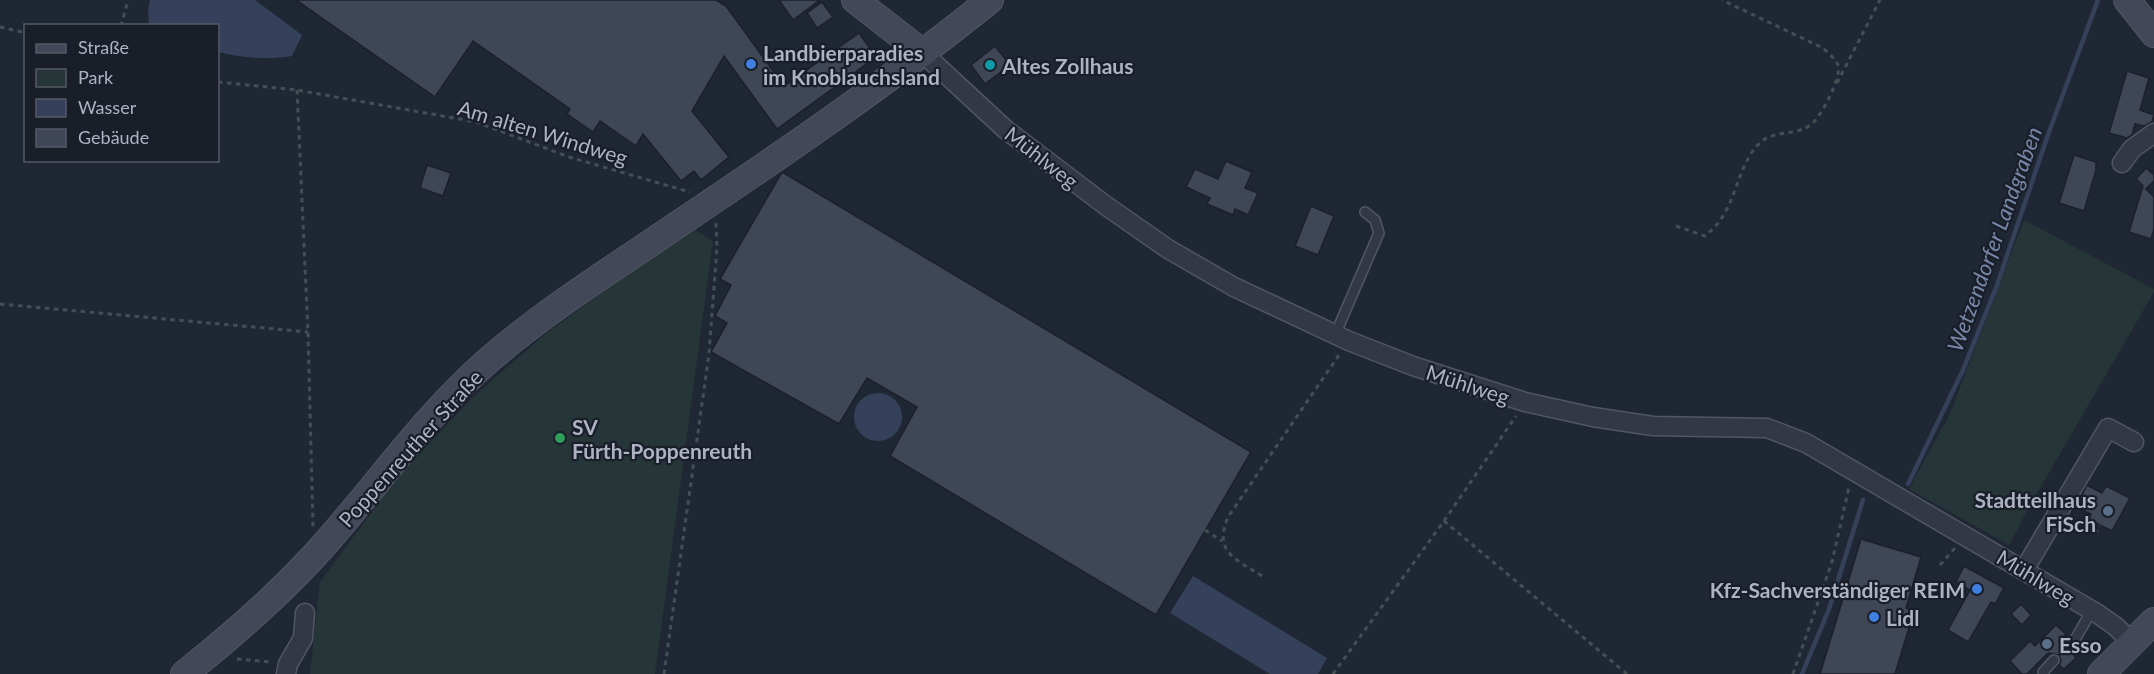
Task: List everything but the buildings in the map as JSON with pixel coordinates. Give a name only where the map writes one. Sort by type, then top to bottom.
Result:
[{"type":"street","name":"Mühlweg","points":[[855,0],[923,53],[1005,129],[1105,205],[1168,249],[1234,287],[1342,338],[1413,366],[1525,402],[1593,417],[1653,426],[1767,428],[1806,443],[2092,610],[2115,626],[2133,643]]},
{"type":"street","name":"Poppenreuther Straße","points":[[184,674],[237,631],[320,550],[419,432],[489,360],[569,298],[840,114],[990,0]]},
{"type":"street","points":[[2127,0],[2154,34]]},
{"type":"street","points":[[2122,163],[2132,149],[2154,133]]},
{"type":"street","points":[[2024,570],[2108,428],[2134,442]]},
{"type":"street","points":[[287,669],[303,638],[305,613]]},
{"type":"street","points":[[2101,674],[2154,621]]},
{"type":"lane","points":[[1342,338],[1379,233],[1375,220],[1365,212]]},
{"type":"lane","points":[[2067,648],[2073,643],[2092,610]]},
{"type":"lane","points":[[2044,674],[2043,672],[2054,660]]},
{"type":"path","points":[[122,24],[128,0]]},
{"type":"path","points":[[1722,0],[1823,48],[1835,59],[1839,68],[1833,90]]},
{"type":"path","points":[[1676,226],[1705,236],[1721,220],[1753,151],[1763,140],[1778,133],[1811,125],[1833,90],[1880,0]]},
{"type":"path","points":[[0,27],[24,33]]},
{"type":"path","name":"Am alten Windweg","points":[[219,82],[297,90],[476,122],[569,157],[716,199]]},
{"type":"path","points":[[297,90],[308,332],[313,525],[320,550]]},
{"type":"path","points":[[664,674],[710,354],[717,247],[716,199]]},
{"type":"path","points":[[0,304],[308,332]]},
{"type":"path","points":[[1262,576],[1227,552],[1222,541],[1222,530],[1228,517],[1342,338]]},
{"type":"path","points":[[1333,674],[1444,521],[1525,402]]},
{"type":"path","points":[[1793,674],[1832,562],[1852,471]]},
{"type":"path","points":[[2059,512],[2096,532],[2100,525]]},
{"type":"path","points":[[1444,521],[1628,674]]},
{"type":"path","points":[[1205,530],[1222,541]]},
{"type":"path","points":[[237,659],[287,669]]},
{"type":"green space","points":[[2024,220],[2154,289],[2154,292],[2009,545],[1909,489],[1949,416]]},
{"type":"green space","name":"SV Fürth-Poppenreuth","points":[[690,227],[713,241],[655,674],[310,674],[320,582],[396,479],[472,398],[543,336]]},
{"type":"water","points":[[150,0],[255,0],[302,35],[292,56],[245,57],[219,52],[219,24],[149,24]]},
{"type":"water","points":[[873,393],[883,393],[895,400],[902,412],[902,422],[895,434],[883,441],[873,441],[858,430],[854,422],[854,412],[865,397]]},
{"type":"water","points":[[1193,576],[1327,658],[1318,674],[1270,674],[1170,613]]},
{"type":"waterway","name":"Wetzendorfer Landgraben","points":[[1908,484],[1963,370],[1997,285],[2049,132],[2098,0]]},
{"type":"waterway","name":"Wetzendorfer Landgraben","points":[[1802,674],[1829,609],[1863,500]]},
{"type":"place","name":"Landbierparadies im Knoblauchsland","points":[[751,64]]},
{"type":"place","name":"Altes Zollhaus","points":[[990,65]]},
{"type":"place","name":"SV Fürth-Poppenreuth","points":[[560,438]]},
{"type":"place","name":"Stadtteilhaus FiSch","points":[[2108,511]]},
{"type":"place","name":"Kfz-Sachverständiger REIM","points":[[1977,589]]},
{"type":"place","name":"Lidl","points":[[1874,617]]},
{"type":"place","name":"Esso","points":[[2047,644]]}]
